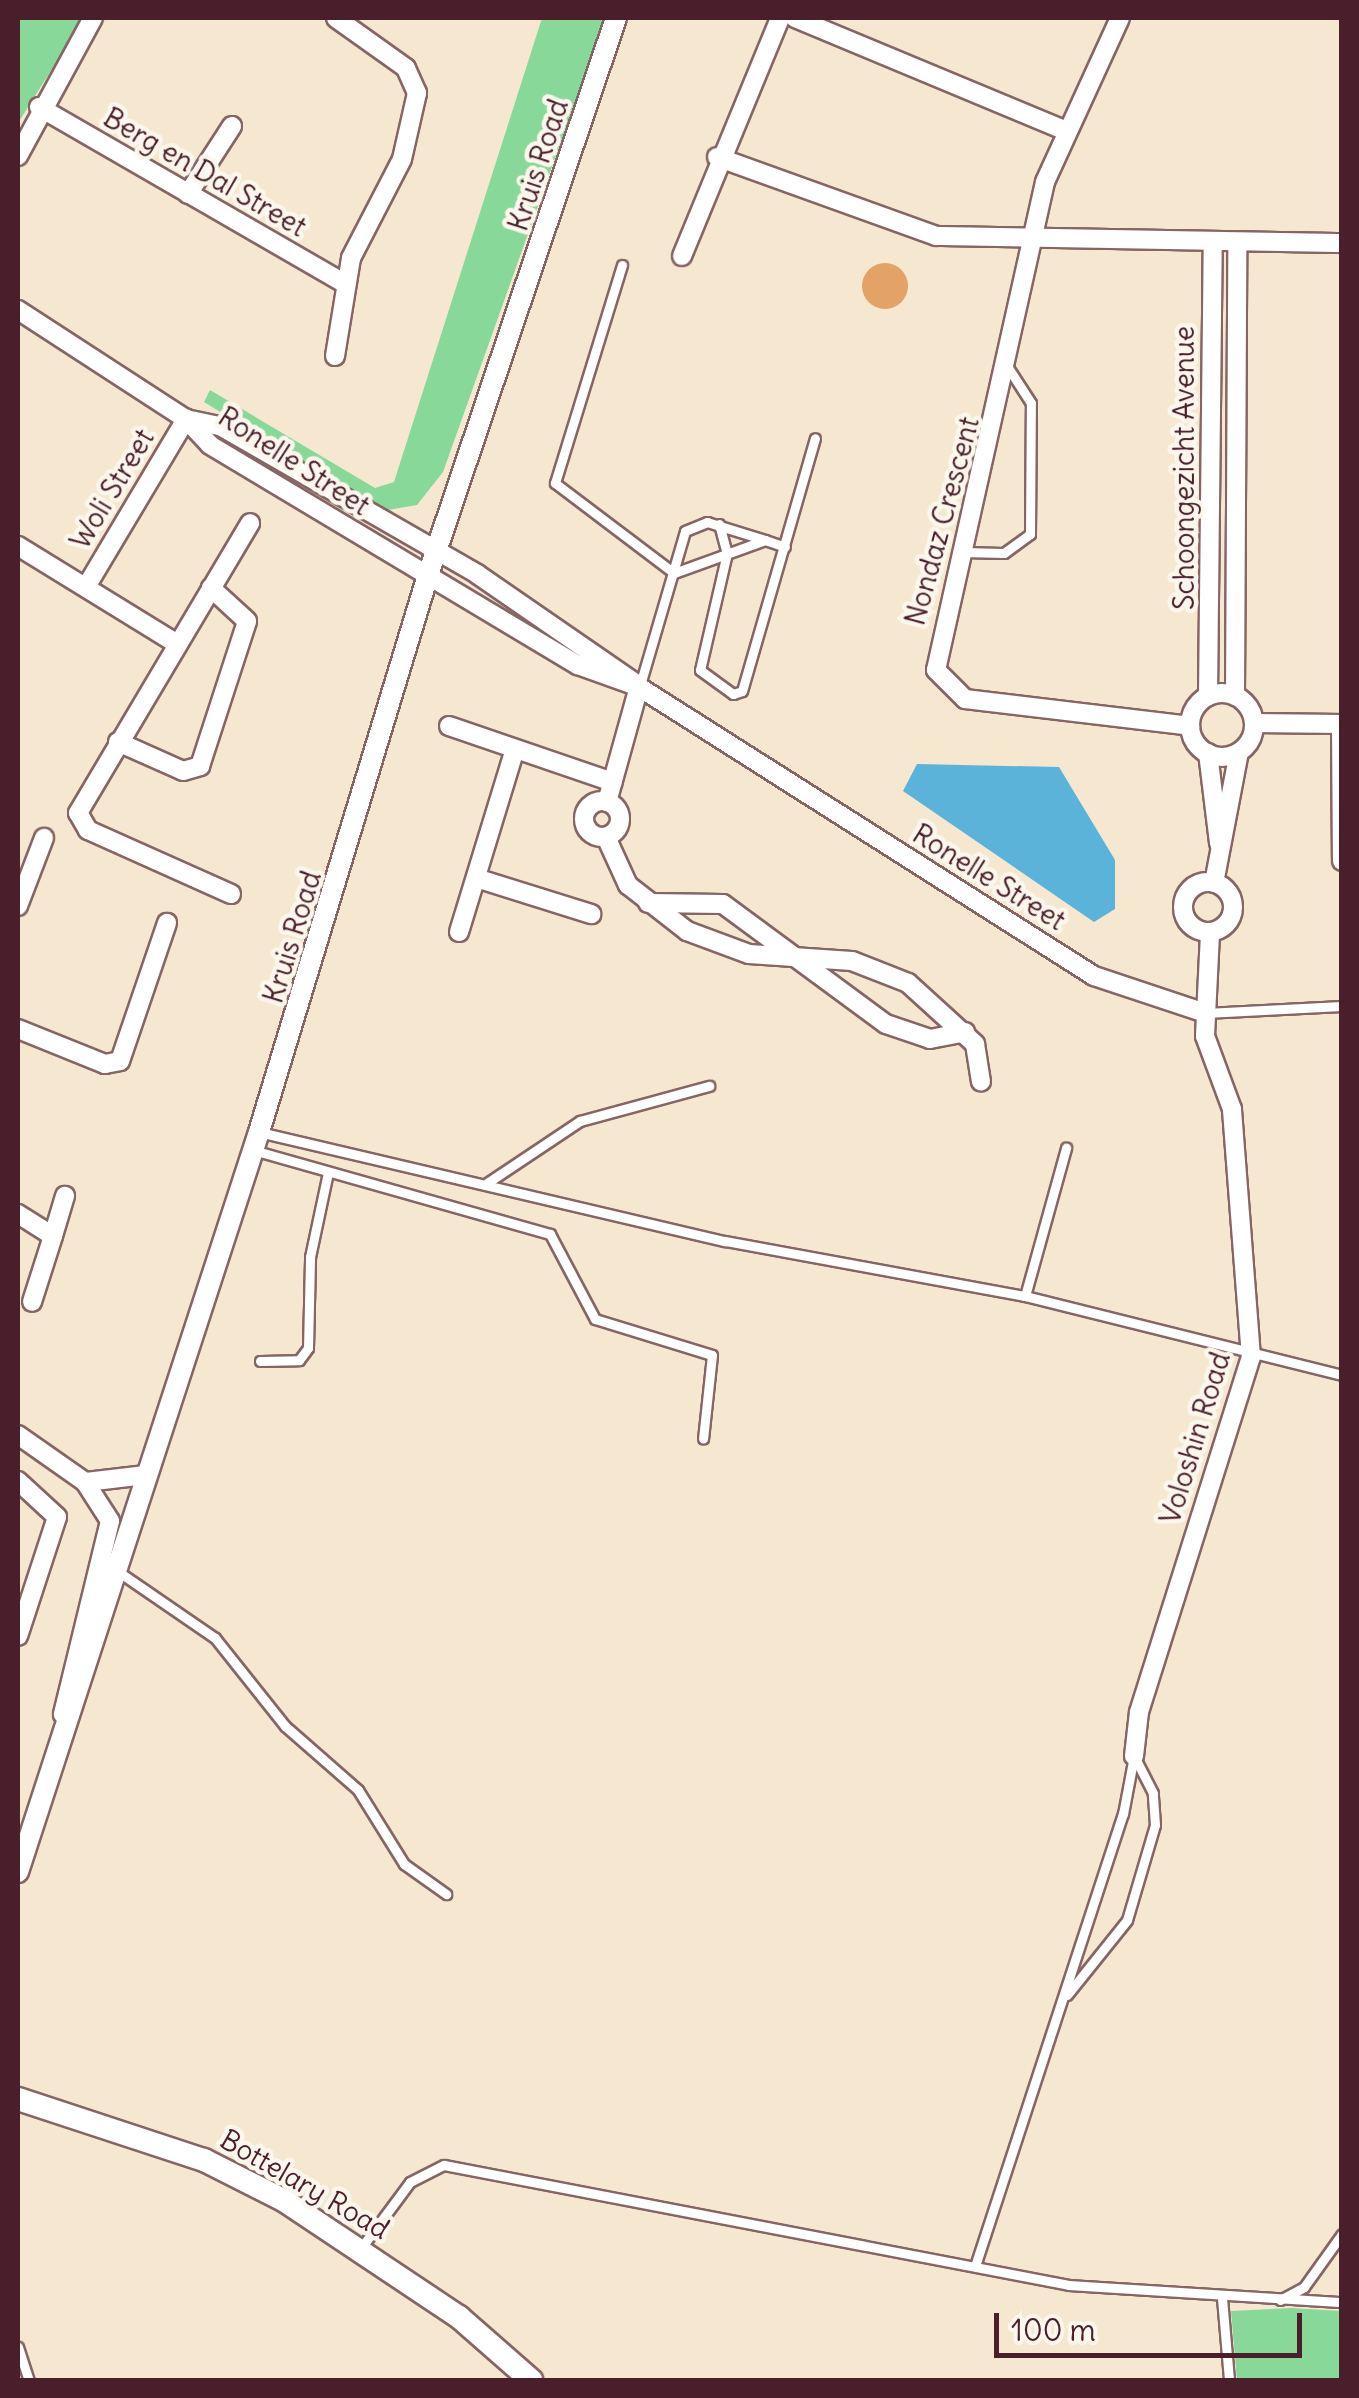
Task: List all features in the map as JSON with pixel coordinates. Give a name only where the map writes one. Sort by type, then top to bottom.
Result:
[{"type":"main road","name":"Bottelary Road","points":[[18,2099],[204,2160],[361,2248],[531,2380]]},
{"type":"street","points":[[18,156],[39,108],[93,18]]},
{"type":"street","points":[[334,356],[345,284],[402,159],[417,93],[406,68],[336,18]]},
{"type":"street","name":"Kruis Road","points":[[18,1872],[113,1569],[256,1141],[435,552],[616,18]]},
{"type":"street","points":[[682,256],[716,156],[780,18]]},
{"type":"street","points":[[795,18],[1066,132]]},
{"type":"street","points":[[1035,239],[1066,132],[1120,18]]},
{"type":"street","name":"Berg en Dal Street","points":[[39,108],[345,284]]},
{"type":"street","points":[[188,194],[232,126]]},
{"type":"street","points":[[716,156],[936,236],[1342,243]]},
{"type":"street","name":"Nondaz Crescent","points":[[1035,239],[1010,369],[935,655],[953,694],[1190,726]]},
{"type":"street","name":"Schoongezicht Avenue","points":[[1208,696],[1214,241]]},
{"type":"street","name":"Schoongezicht Avenue","points":[[1235,696],[1237,242]]},
{"type":"street","name":"Ronelle Street","points":[[18,310],[186,419],[210,445],[578,665],[639,687],[1094,976],[1205,1013]]},
{"type":"street","name":"Ronelle Street","points":[[186,419],[220,426],[435,552],[615,660],[639,687]]},
{"type":"street","name":"Woli Street","points":[[86,587],[186,419]]},
{"type":"street","points":[[231,894],[81,823],[79,808],[250,523]]},
{"type":"street","name":"Woli Street","points":[[18,546],[177,644]]},
{"type":"street","points":[[118,742],[182,771],[200,766],[247,622],[211,588]]},
{"type":"street","points":[[639,687],[607,802],[584,816],[589,832],[606,837],[648,904],[719,945],[882,970],[966,1032],[980,1082]]},
{"type":"street","points":[[1205,1013],[1210,932],[1233,910],[1214,883],[1219,843],[1208,753],[1190,726],[1208,696],[1235,696],[1254,723]]},
{"type":"street","points":[[1254,723],[1341,724],[1342,861]]},
{"type":"street","points":[[1219,843],[1234,811],[1239,752],[1254,723]]},
{"type":"street","points":[[449,726],[612,782]]},
{"type":"street","points":[[459,932],[515,749]]},
{"type":"street","points":[[1208,753],[1239,752]]},
{"type":"street","points":[[606,837],[620,820],[607,802]]},
{"type":"street","points":[[18,906],[44,838]]},
{"type":"street","points":[[476,878],[592,914]]},
{"type":"street","points":[[1210,932],[1189,923],[1184,908],[1192,888],[1214,883]]},
{"type":"street","points":[[648,904],[723,904],[806,957],[886,1024],[930,1040],[966,1032]]},
{"type":"street","points":[[18,1029],[105,1064],[120,1062],[167,923]]},
{"type":"street","name":"Voloshin Road","points":[[1134,1756],[1139,1712],[1251,1357],[1232,1109],[1209,1054],[1205,1013]]},
{"type":"street","points":[[32,1302],[65,1196]]},
{"type":"street","points":[[18,1214],[53,1236]]},
{"type":"street","points":[[18,1435],[85,1482],[110,1530],[59,1742]]},
{"type":"street","points":[[85,1482],[146,1475]]},
{"type":"street","points":[[18,1481],[56,1517],[18,1636]]},
{"type":"lane","points":[[622,264],[555,483],[674,573]]},
{"type":"lane","points":[[962,552],[1004,553],[1030,534],[1031,403],[1010,369]]},
{"type":"lane","points":[[719,524],[728,553],[700,670],[733,694],[742,690],[815,438]]},
{"type":"lane","points":[[639,687],[685,531],[719,524],[786,547]]},
{"type":"lane","points":[[674,573],[765,540]]},
{"type":"lane","name":"Ronelle Street","points":[[1205,1013],[1342,1006]]},
{"type":"lane","points":[[487,1184],[580,1122],[709,1086]]},
{"type":"lane","points":[[256,1141],[328,1172],[550,1234],[596,1318],[712,1355],[703,1439]]},
{"type":"lane","points":[[256,1141],[487,1184],[725,1241],[1024,1296],[1251,1357],[1342,1375]]},
{"type":"lane","points":[[1024,1296],[1066,1148]]},
{"type":"lane","points":[[260,1361],[299,1360],[308,1348],[310,1257],[328,1172]]},
{"type":"lane","points":[[113,1569],[215,1638],[285,1726],[358,1790],[404,1864],[446,1894]]},
{"type":"lane","points":[[1062,2000],[1127,1920],[1149,1844],[1153,1793],[1134,1756]]},
{"type":"lane","points":[[974,2266],[1062,2000],[1134,1756]]},
{"type":"lane","points":[[361,2248],[410,2182],[444,2165],[974,2266],[1268,2303],[1342,2302]]},
{"type":"lane","points":[[1268,2303],[1304,2286],[1342,2234]]},
{"type":"lane","points":[[1222,2298],[1229,2380]]},
{"type":"lane","points":[[18,2347],[29,2380]]},
{"type":"green space","points":[[18,18],[84,18],[18,123]]},
{"type":"green space","points":[[542,18],[605,18],[443,472],[417,505],[382,511],[204,402],[210,390],[375,488],[394,482]]},
{"type":"green space","points":[[1231,2311],[1341,2311],[1341,2380],[1237,2380]]},
{"type":"water","points":[[917,764],[1059,767],[1115,860],[1115,909],[1094,922],[903,791]]},
{"type":"building","points":[[885,263],[901,270],[908,286],[901,302],[885,309],[869,302],[862,286],[869,270]]}]
